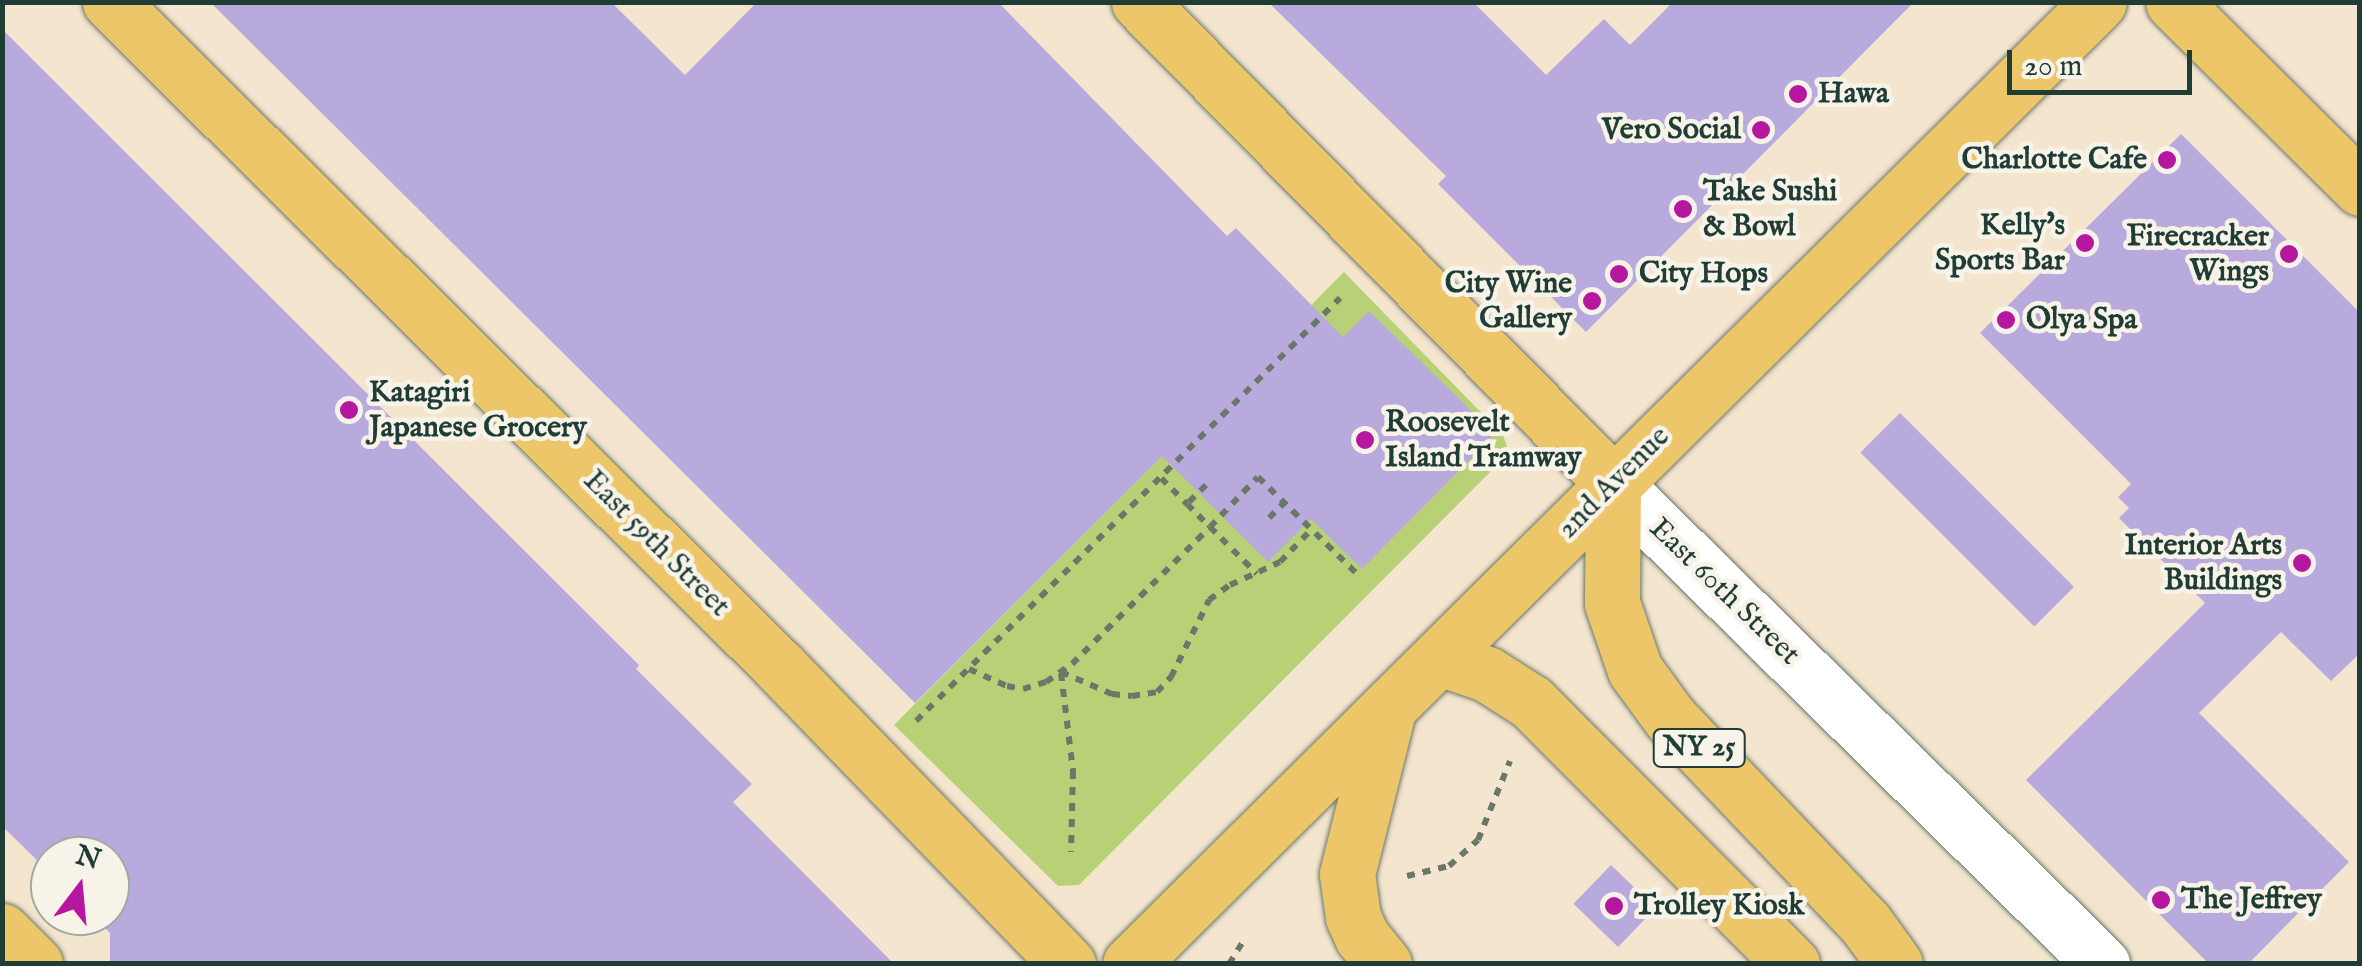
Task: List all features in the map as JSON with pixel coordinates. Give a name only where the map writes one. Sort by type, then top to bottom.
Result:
[{"type":"main road","name":"East 59th Street","points":[[110,2],[778,665],[1068,964]]},
{"type":"main road","name":"East 60th Street","points":[[1139,2],[1612,483]]},
{"type":"main road","name":"2nd Avenue","points":[[1130,964],[2099,2]]},
{"type":"main road","points":[[2173,2],[2360,188]]},
{"type":"main road","name":"NY 25","points":[[1612,483],[1612,603],[1635,670],[1670,718],[1866,924],[1895,964]]},
{"type":"main road","points":[[1442,658],[1488,674],[1531,702],[1792,964]]},
{"type":"main road","points":[[1384,964],[1362,937],[1353,917],[1348,874],[1388,711]]},
{"type":"main road","points":[[2,931],[35,964]]},
{"type":"street","name":"East 60th Street","points":[[1612,483],[2102,964]]},
{"type":"path","points":[[915,722],[1340,298]]},
{"type":"path","points":[[968,669],[1024,689],[1046,682],[1160,581],[1258,477],[1358,575]]},
{"type":"path","points":[[1161,478],[1257,574]]},
{"type":"path","points":[[1188,504],[1206,486]]},
{"type":"path","points":[[1269,518],[1284,502]]},
{"type":"path","points":[[1061,672],[1112,694],[1157,692],[1171,677],[1209,600],[1280,562],[1311,530]]},
{"type":"path","points":[[1061,672],[1073,771],[1071,852]]},
{"type":"path","points":[[1409,876],[1431,873],[1465,854],[1489,819],[1504,776]]},
{"type":"green space","points":[[1344,272],[1503,435],[1509,453],[1079,885],[1058,886],[894,725]]},
{"type":"building","points":[[210,2],[611,2],[685,75],[757,2],[998,2],[1227,236],[1236,228],[1343,337],[1369,311],[1495,434],[1362,569],[1311,519],[1268,562],[1162,456],[915,703]]},
{"type":"building","points":[[1268,2],[1473,2],[1546,75],[1604,19],[1630,45],[1673,2],[1914,2],[1586,332],[1438,184],[1446,176]]},
{"type":"building","points":[[2,29],[639,665],[636,669],[752,784],[733,802],[894,964],[110,964],[110,936],[130,936],[130,836],[30,836],[30,853],[2,826]]},
{"type":"building","points":[[2181,134],[2360,313],[2360,653],[2331,681],[2281,632],[2199,713],[2349,862],[2248,964],[2209,964],[2026,780],[2205,603],[2119,518],[2129,508],[2118,497],[2131,484],[1980,333]]},
{"type":"building","points":[[1900,413],[2074,587],[2034,627],[1860,453]]},
{"type":"building","name":"Trolley Kiosk","points":[[1611,865],[1656,908],[1618,947],[1573,904]]},
{"type":"place","name":"Hawa","points":[[1798,94]]},
{"type":"place","name":"Vero Social","points":[[1761,130]]},
{"type":"place","name":"Charlotte Cafe","points":[[2167,160]]},
{"type":"place","name":"Take Sushi & Bowl","points":[[1683,209]]},
{"type":"place","name":"Kelly's Sports Bar","points":[[2085,243]]},
{"type":"place","name":"Firecracker Wings","points":[[2289,254]]},
{"type":"place","name":"City Hops","points":[[1619,274]]},
{"type":"place","name":"City Wine Gallery","points":[[1592,301]]},
{"type":"place","name":"Olya Spa","points":[[2006,320]]},
{"type":"place","name":"Katagiri Japanese Grocery","points":[[349,410]]},
{"type":"place","name":"Roosevelt Island Tramway","points":[[1365,440]]},
{"type":"place","name":"Interior Arts Buildings","points":[[2302,563]]},
{"type":"place","name":"The Jeffrey","points":[[2161,900]]},
{"type":"place","name":"Trolley Kiosk","points":[[1614,906]]}]
